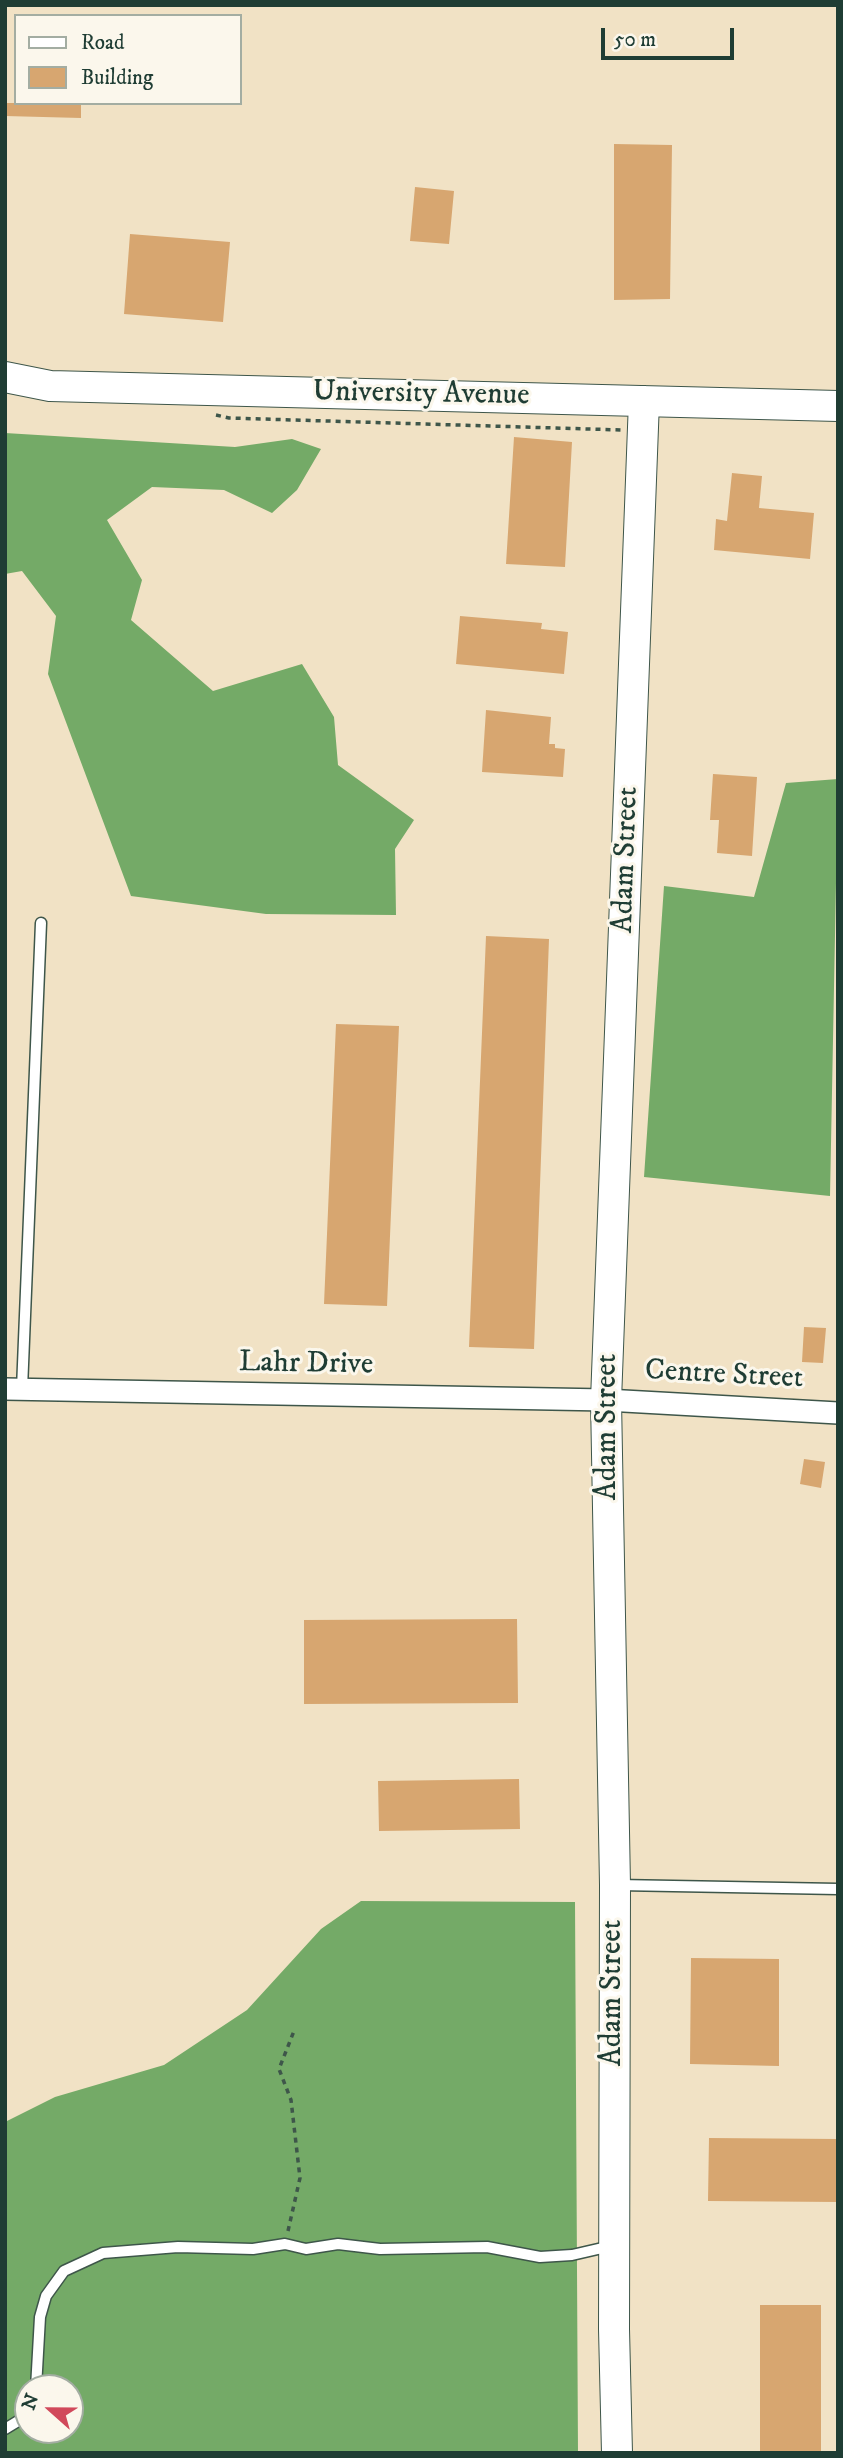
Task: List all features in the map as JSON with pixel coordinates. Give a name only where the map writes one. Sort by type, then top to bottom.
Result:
[{"type":"street","name":"University Avenue","points":[[5,377],[50,386],[838,406]]},
{"type":"street","name":"Adam Street","points":[[617,2453],[614,2245],[615,1885],[606,1400],[644,401]]},
{"type":"street","name":"Lahr Drive","points":[[13,1389],[606,1400]]},
{"type":"street","name":"Centre Street","points":[[606,1400],[838,1413]]},
{"type":"lane","points":[[13,1389],[41,923]]},
{"type":"lane","points":[[615,1885],[838,1889]]},
{"type":"lane","points":[[37,2374],[40,2317],[46,2296],[64,2271],[103,2253],[178,2247],[253,2249],[285,2244],[306,2249],[338,2244],[380,2249],[487,2247],[540,2257],[572,2255],[614,2245]]},
{"type":"path","points":[[285,2244],[300,2178],[291,2100],[279,2068],[294,2031]]},
{"type":"green space","points":[[5,433],[235,447],[292,439],[321,449],[297,490],[272,513],[224,490],[152,487],[107,520],[142,580],[131,620],[213,691],[302,664],[334,717],[338,765],[414,820],[395,849],[396,915],[266,914],[131,896],[48,674],[56,616],[22,571],[5,574]]},
{"type":"green space","points":[[838,779],[830,1196],[644,1177],[664,886],[754,897],[786,783]]},
{"type":"green space","points":[[361,1901],[575,1902],[578,2453],[5,2453],[5,2122],[55,2097],[164,2065],[247,2010],[321,1929]]},
{"type":"building","points":[[5,103],[81,105],[81,118],[5,116]]},
{"type":"building","points":[[614,144],[672,145],[670,299],[614,300]]},
{"type":"building","points":[[415,187],[454,191],[449,244],[410,241]]},
{"type":"building","points":[[130,234],[230,242],[223,322],[124,314]]},
{"type":"building","points":[[514,437],[572,442],[565,567],[506,564]]},
{"type":"building","points":[[732,473],[762,476],[759,508],[814,513],[810,559],[714,550],[716,519],[727,521]]},
{"type":"building","points":[[460,616],[542,623],[541,629],[568,632],[564,674],[456,664]]},
{"type":"building","points":[[486,710],[551,717],[549,744],[565,749],[563,777],[482,772]]},
{"type":"building","points":[[713,774],[757,777],[752,856],[717,853],[719,820],[710,820]]},
{"type":"building","points":[[486,936],[549,939],[534,1349],[469,1347]]},
{"type":"building","points":[[336,1024],[399,1026],[387,1306],[324,1304]]},
{"type":"building","points":[[804,1327],[826,1328],[823,1363],[802,1362]]},
{"type":"building","points":[[804,1459],[825,1462],[821,1488],[800,1484]]},
{"type":"building","points":[[517,1619],[518,1703],[304,1704],[304,1620]]},
{"type":"building","points":[[519,1779],[520,1829],[379,1831],[378,1781]]},
{"type":"building","points":[[691,1958],[779,1959],[779,2066],[690,2064]]},
{"type":"building","points":[[709,2138],[838,2139],[838,2202],[708,2201]]},
{"type":"building","points":[[760,2305],[821,2305],[821,2453],[760,2453]]}]
